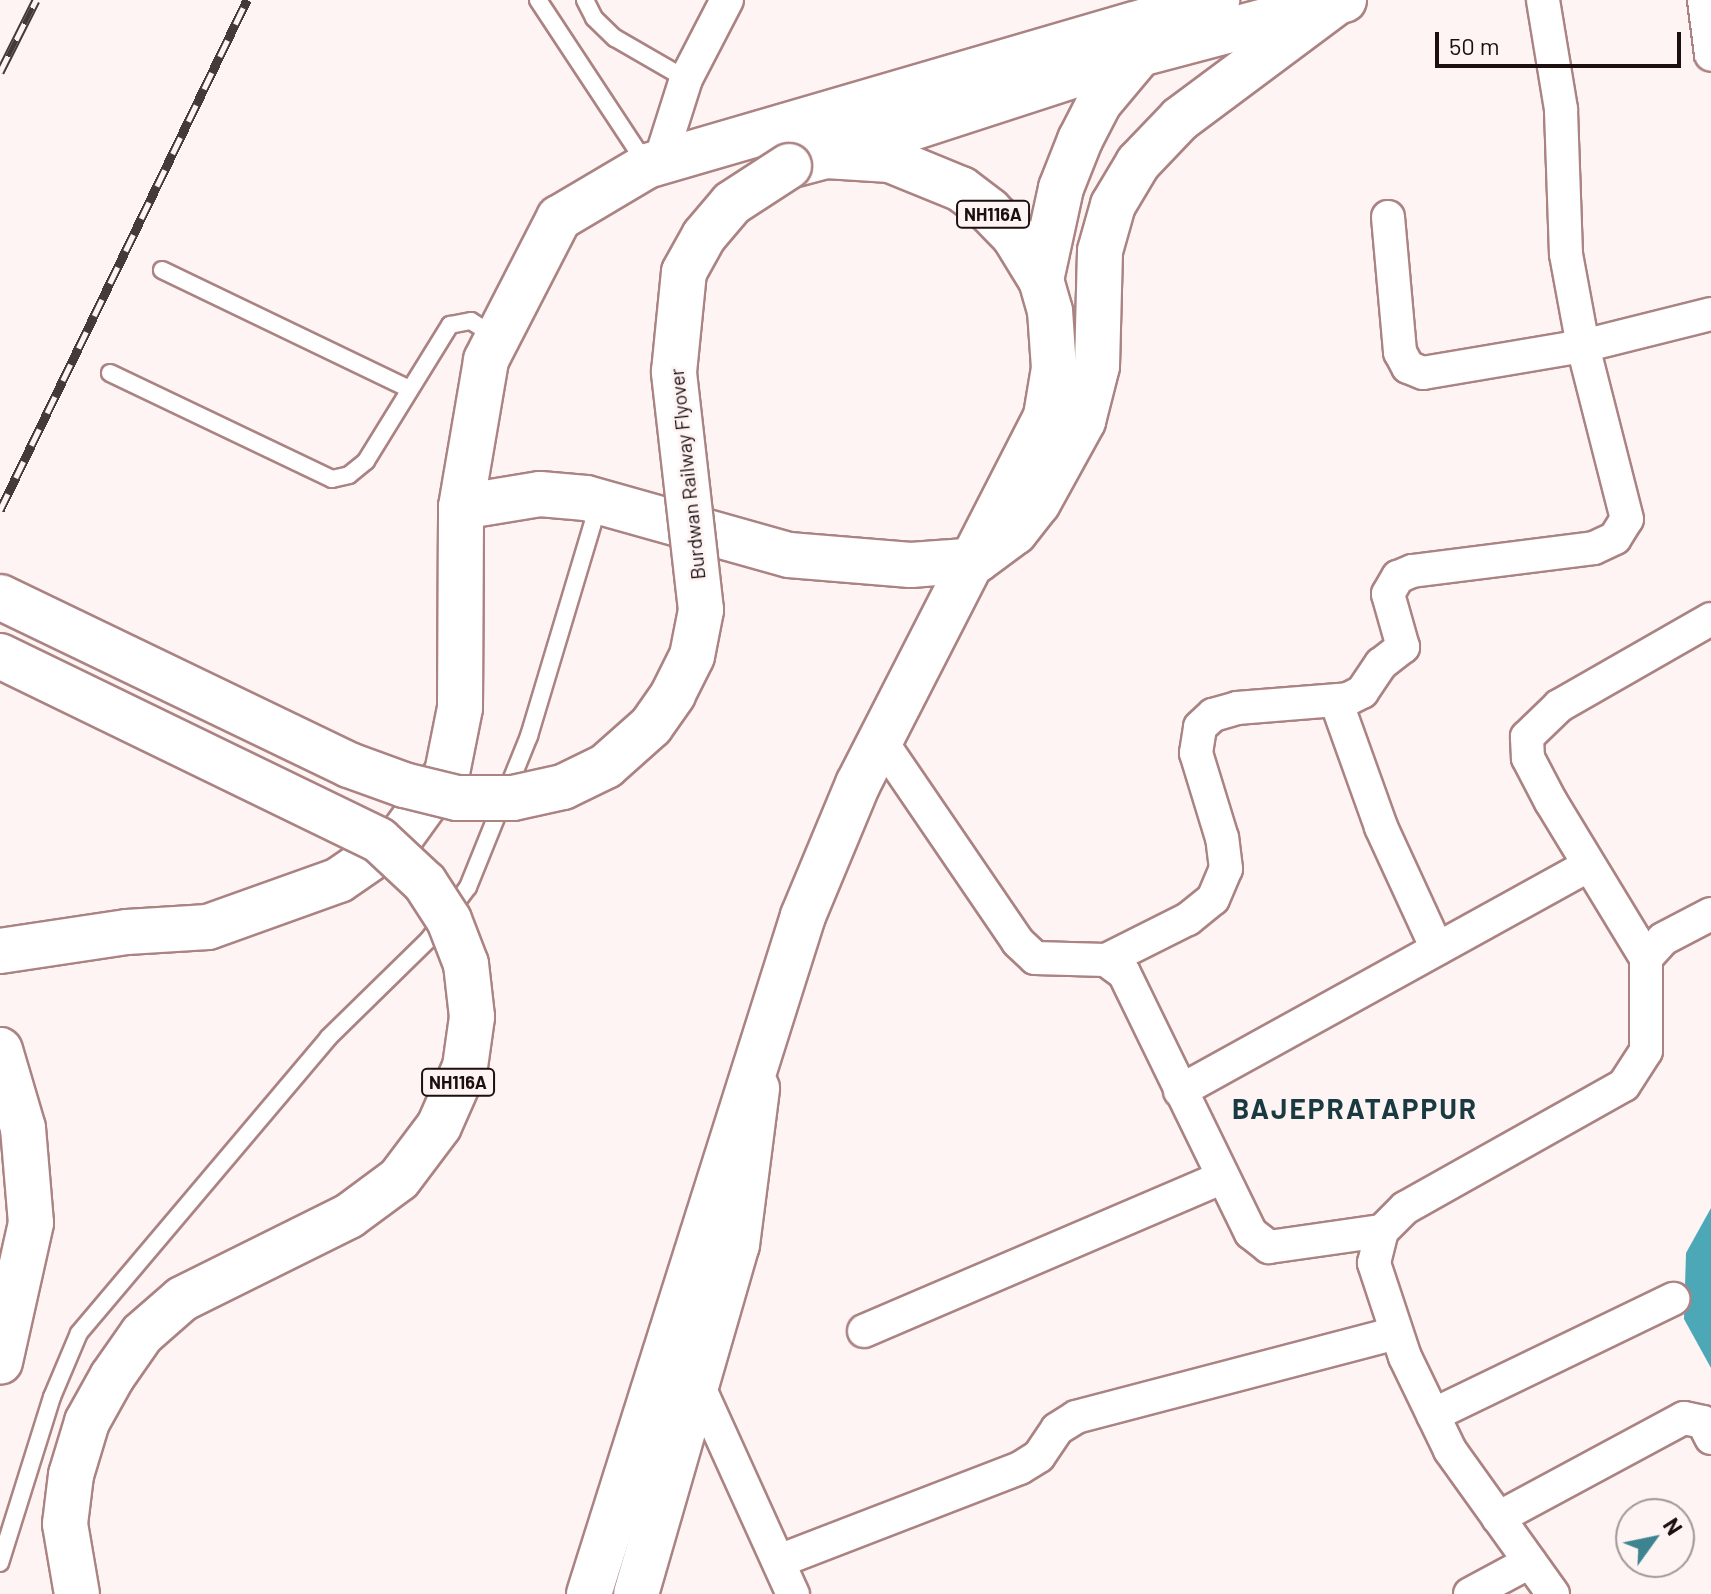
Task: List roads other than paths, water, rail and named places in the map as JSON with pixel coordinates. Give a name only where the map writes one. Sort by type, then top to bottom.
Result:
[{"type":"main road","points":[[0,951],[101,935],[208,927],[339,880],[400,838],[447,773],[460,708],[461,507],[486,360],[559,218],[653,164],[1217,0]]},
{"type":"main road","points":[[461,507],[540,494],[599,501],[789,555],[911,565],[977,560],[1015,532],[1038,503],[1083,421],[1097,366],[1100,251],[1113,205],[1138,163],[1180,119],[1340,1]]},
{"type":"main road","name":"Burdwan Railway Flyover","points":[[0,597],[349,765],[404,785],[457,798],[513,798],[563,787],[606,766],[651,726],[673,694],[692,656],[701,610],[674,372],[684,272],[704,236],[732,203],[807,161],[1140,54],[1340,1]]},
{"type":"main road","name":"NH116A","points":[[1041,280],[1061,188],[1080,140],[1099,103],[1140,54]]},
{"type":"main road","name":"NH116A","points":[[589,1594],[803,916],[881,741],[977,560],[1046,416],[1055,341],[1041,280],[1014,236],[961,189],[890,160],[807,161]]},
{"type":"main road","name":"NH116A","points":[[0,656],[379,840],[425,883],[449,920],[466,964],[472,1017],[465,1067],[439,1126],[399,1179],[349,1216],[220,1276],[182,1299],[142,1334],[87,1422],[71,1475],[65,1524],[77,1594]]},
{"type":"main road","points":[[636,1594],[698,1385],[747,1193],[761,1042]]},
{"type":"main road","points":[[0,1050],[23,1128],[31,1223],[0,1362]]},
{"type":"main road","points":[[61,1594],[65,1524]]},
{"type":"street","points":[[653,164],[686,79],[727,0]]},
{"type":"street","points":[[881,741],[1018,942],[1035,958],[1106,960],[1188,919],[1213,899],[1221,879],[1222,838],[1196,753],[1200,727],[1213,715],[1237,708],[1336,701],[1362,692],[1381,664],[1403,647],[1388,594],[1398,577],[1412,571],[1594,548],[1615,538],[1627,519],[1622,486],[1583,346],[1566,254],[1561,109],[1543,0]]},
{"type":"street","points":[[1704,0],[1711,55]]},
{"type":"street","points":[[1388,217],[1400,352],[1408,367],[1423,373],[1583,346],[1711,314]]},
{"type":"street","points":[[1553,1594],[1450,1450],[1396,1333],[1374,1263],[1382,1231],[1405,1208],[1624,1085],[1646,1051],[1646,958],[1528,758],[1527,737],[1559,706],[1711,619]]},
{"type":"street","points":[[1336,701],[1381,827],[1437,949]]},
{"type":"street","points":[[1180,1091],[1589,865]]},
{"type":"street","points":[[1646,958],[1663,939],[1711,914]]},
{"type":"street","points":[[1106,960],[1124,973],[1221,1178],[1251,1233],[1269,1247],[1382,1231]]},
{"type":"street","points":[[864,1331],[1221,1178]]},
{"type":"street","points":[[1433,1415],[1673,1299]]},
{"type":"street","points":[[779,1561],[1020,1468],[1039,1456],[1057,1429],[1076,1417],[1396,1333]]},
{"type":"street","points":[[698,1385],[793,1594]]},
{"type":"street","points":[[1498,1518],[1684,1418],[1703,1422],[1711,1438]]},
{"type":"street","points":[[1470,1594],[1530,1562]]},
{"type":"lane","points":[[538,0],[653,164]]},
{"type":"lane","points":[[585,0],[594,18],[615,38],[686,79]]},
{"type":"lane","points":[[162,270],[409,389]]},
{"type":"lane","points":[[110,373],[332,479],[349,475],[366,461],[450,325],[471,321],[498,338]]},
{"type":"lane","points":[[0,1563],[52,1397],[79,1333],[328,1038],[429,939],[468,887],[529,736],[599,501]]},
{"type":"water","points":[[1711,1208],[1711,1368],[1684,1319],[1686,1253]]},
{"type":"railway","points":[[0,72],[36,0]]},
{"type":"railway","points":[[0,510],[247,0]]},
{"type":"district","name":"BAJEPRATAPPUR","points":[[1355,1108]]}]
